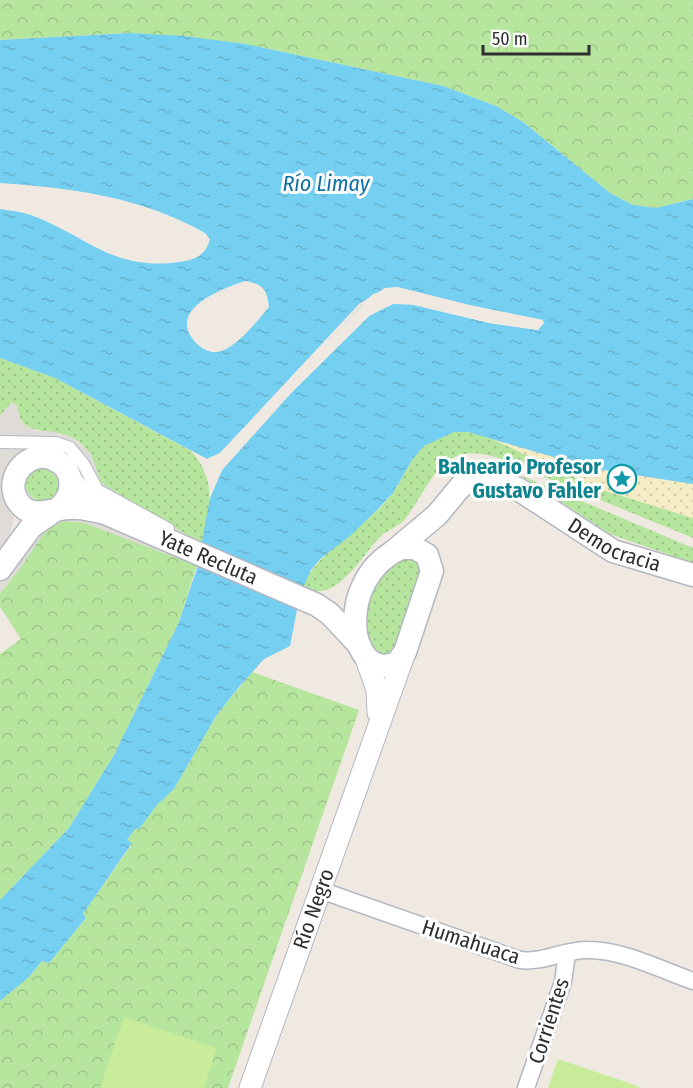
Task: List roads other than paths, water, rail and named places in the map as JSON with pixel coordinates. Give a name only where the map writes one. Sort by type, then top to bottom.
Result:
[{"type":"main road","name":"Yate Recluta","points":[[6,560],[19,517],[14,481],[16,472],[21,465],[37,457],[54,459],[67,471],[80,494],[105,513]]},
{"type":"main road","name":"Yate Recluta","points":[[6,560],[31,527],[54,512],[70,495],[70,479]]},
{"type":"main road","name":"Democracia","points":[[394,551],[437,515],[461,486],[474,480],[492,480],[519,489],[613,551],[693,575]]},
{"type":"main road","name":"Yate Recluta","points":[[16,498],[28,511],[36,514],[77,508],[105,513],[191,547],[312,602],[330,614],[362,649]]},
{"type":"main road","name":"Río Negro","points":[[362,649],[354,625],[354,613],[365,579],[377,564],[394,551],[408,548],[422,551],[432,566],[405,652]]},
{"type":"main road","name":"Yate Recluta","points":[[312,602],[336,601],[351,593],[365,579]]},
{"type":"main road","points":[[362,649],[384,666],[397,663],[405,652]]},
{"type":"street","points":[[0,442],[56,443],[70,448],[84,465],[97,490],[191,547]]},
{"type":"street","name":"Río Negro","points":[[362,649],[377,690],[376,729]]},
{"type":"street","name":"Río Negro","points":[[250,1088],[405,652]]},
{"type":"street","name":"Humahuaca","points":[[320,890],[520,960],[537,961],[588,950],[610,953],[693,981]]},
{"type":"street","name":"Corrientes","points":[[526,1088],[563,982],[567,953]]},
{"type":"water","name":"Río Limay","points":[[130,33],[184,36],[246,44],[443,86],[496,106],[523,122],[610,193],[633,205],[656,208],[693,199],[693,484],[591,468],[468,432],[454,432],[424,446],[412,460],[393,493],[350,536],[320,559],[311,570],[300,594],[290,646],[264,659],[216,716],[174,789],[127,840],[132,843],[83,914],[86,918],[49,963],[42,961],[29,977],[0,1001],[0,900],[69,828],[114,755],[179,622],[197,568],[210,498],[222,470],[292,392],[369,316],[393,304],[405,303],[489,323],[538,330],[542,320],[397,287],[373,294],[220,453],[207,459],[55,378],[0,358],[0,209],[32,215],[104,251],[137,262],[157,264],[190,260],[203,253],[210,239],[205,233],[157,211],[106,196],[0,183],[0,40]],"holes":[[[245,281],[263,288],[268,301],[269,307],[259,319],[246,334],[224,350],[211,352],[198,345],[188,331],[187,321],[192,311],[211,295],[223,289]]]},
{"type":"place","name":"Balneario Profesor Gustavo Fahler","points":[[622,479]]}]
